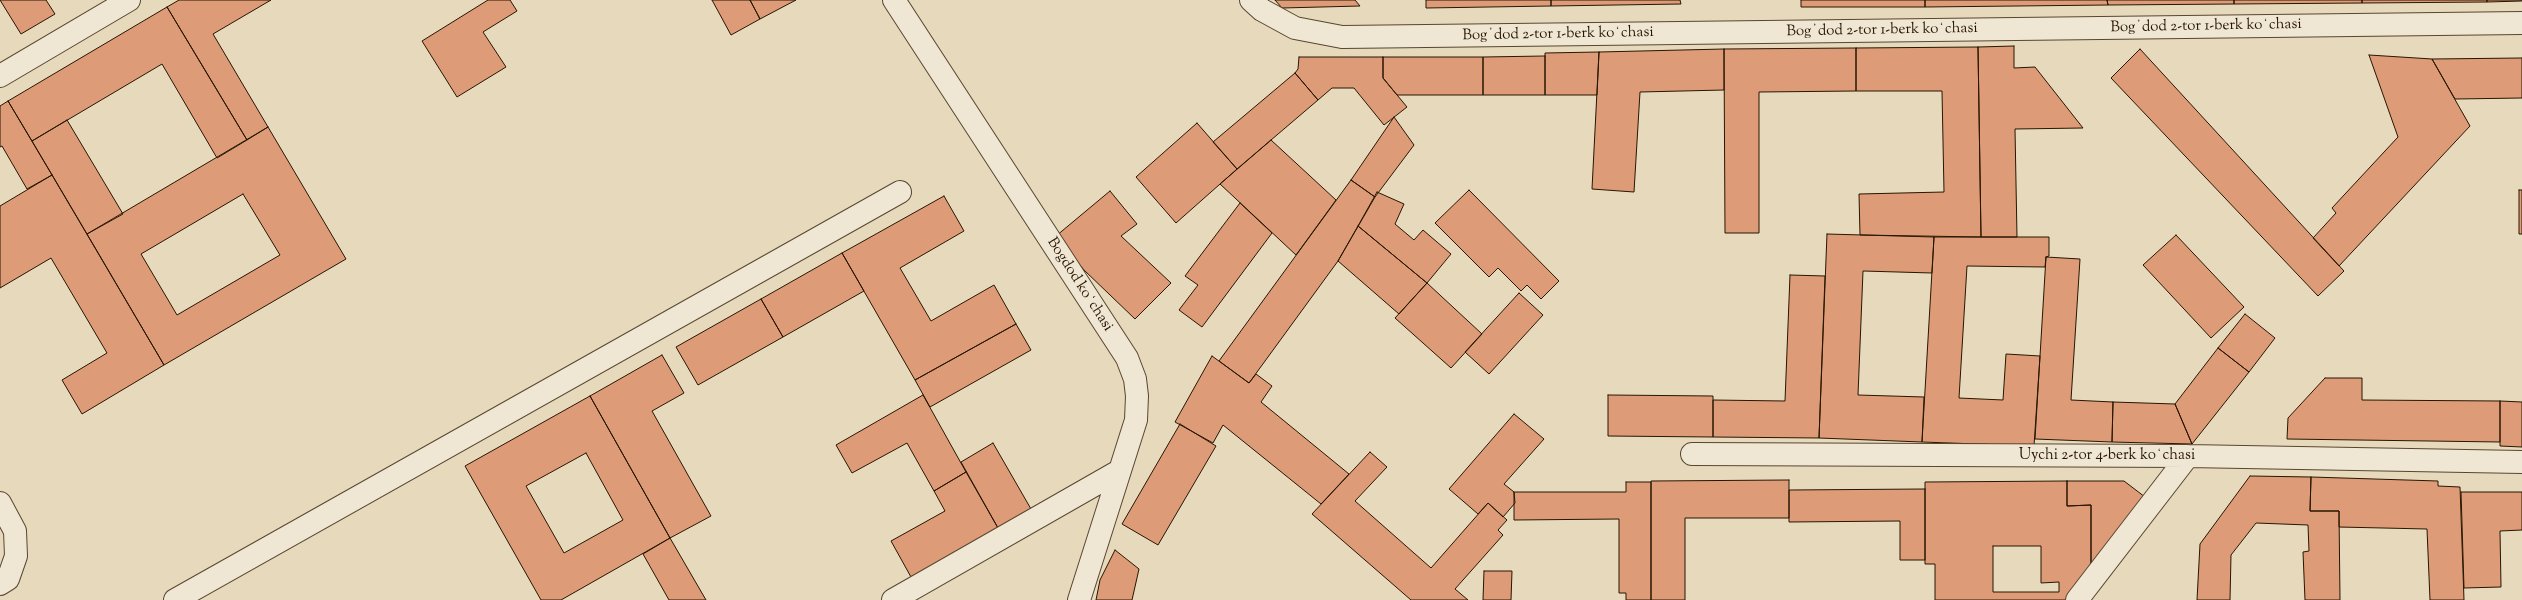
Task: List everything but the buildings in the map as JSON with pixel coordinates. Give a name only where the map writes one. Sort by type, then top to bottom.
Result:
[{"type":"street","points":[[0,76],[129,0]]},
{"type":"street","name":"Bogdod koʻchasi","points":[[894,0],[1127,358],[1135,379],[1137,396],[1136,420],[1078,600]]},
{"type":"street","name":"Bogʼdod 2-tor 1-berk koʻchasi","points":[[1251,0],[1262,10],[1295,28],[1342,37],[2522,23]]},
{"type":"street","points":[[175,600],[900,192]]},
{"type":"street","name":"Uychi 2-tor 4-berk koʻchasi","points":[[1692,454],[2188,456],[2522,462]]},
{"type":"street","points":[[2077,600],[2188,456]]},
{"type":"street","points":[[893,600],[1119,471]]},
{"type":"street","points":[[0,503],[15,531],[16,556],[8,579],[0,584]]}]
